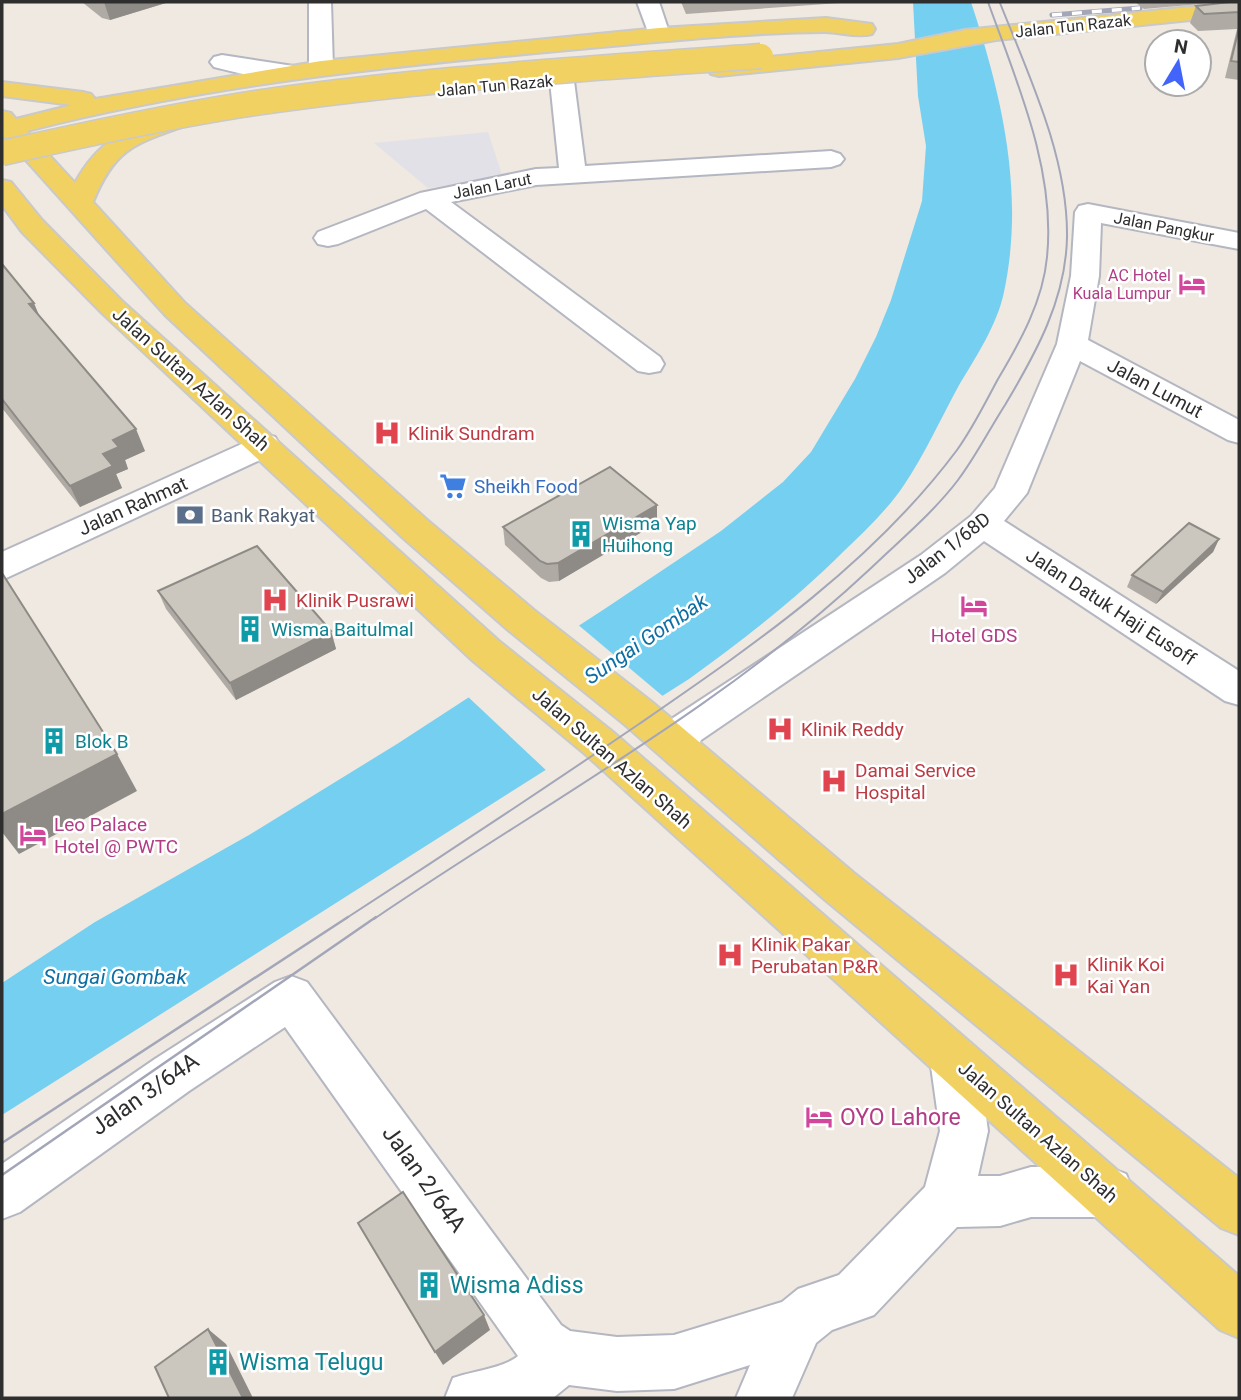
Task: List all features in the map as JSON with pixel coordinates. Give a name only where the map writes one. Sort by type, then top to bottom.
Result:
[{"type":"main road","name":"Jalan Tun Razak","points":[[952,18],[991,24],[1026,9]]},
{"type":"main road","name":"Jalan Tun Razak","points":[[2,161],[178,120],[392,94],[562,81],[893,40],[991,24],[1239,11]]},
{"type":"main road","name":"Jalan Tun Razak","points":[[4,129],[107,103],[292,72],[659,34],[826,25],[864,29],[893,40]]},
{"type":"main road","name":"Jalan Tun Razak","points":[[4,129],[93,119],[313,82],[864,29]]},
{"type":"main road","name":"Jalan Tun Razak","points":[[2,153],[248,104],[414,83],[761,55],[893,40]]},
{"type":"main road","points":[[2,89],[58,98],[148,96]]},
{"type":"main road","points":[[148,96],[122,105],[108,112],[106,117],[110,122],[128,126],[178,120]]},
{"type":"main road","points":[[78,205],[90,174],[105,154],[136,136],[178,120]]},
{"type":"main road","name":"Jalan Sultan Azlan Shah","points":[[4,129],[33,153],[175,309],[414,528],[521,620],[638,713],[839,886],[1239,1210]]},
{"type":"main road","name":"Jalan Sultan Azlan Shah","points":[[2,188],[33,226],[111,307],[264,444],[486,650],[599,743],[1239,1311]]},
{"type":"main road","points":[[2,208],[33,226]]},
{"type":"street","points":[[320,2],[321,68]]},
{"type":"street","points":[[648,2],[659,34]]},
{"type":"street","points":[[222,62],[262,70],[292,72]]},
{"type":"street","points":[[562,81],[573,174]]},
{"type":"street","name":"Jalan Larut","points":[[429,199],[536,177],[831,159]]},
{"type":"street","points":[[328,238],[429,199]]},
{"type":"street","name":"Jalan Larut","points":[[429,199],[649,364]]},
{"type":"street","name":"Jalan Pangkur","points":[[1088,212],[1239,241]]},
{"type":"street","name":"Jalan 1/68D","points":[[677,746],[687,729],[933,564],[983,524],[1010,493],[1072,344],[1085,276],[1088,212]]},
{"type":"street","name":"Jalan Lumut","points":[[1072,344],[1239,433]]},
{"type":"street","name":"Jalan Rahmat","points":[[2,566],[201,476],[264,444]]},
{"type":"street","name":"Jalan Datuk Haji Eusoff","points":[[983,524],[1239,690]]},
{"type":"street","name":"Jalan 3/64A","points":[[2,1194],[172,1075],[291,997]]},
{"type":"street","name":"Jalan 2/64A","points":[[291,997],[542,1344],[539,1380]]},
{"type":"street","points":[[473,1398],[539,1380],[617,1364],[674,1362],[797,1324],[817,1308],[855,1296],[946,1202],[964,1130],[954,1059]]},
{"type":"street","points":[[946,1202],[1000,1200],[1031,1192],[1108,1192]]},
{"type":"street","points":[[764,1398],[797,1324]]},
{"type":"shaded area","points":[[488,132],[503,178],[428,188],[374,143]]},
{"type":"water","name":"Sungai Gombak","points":[[913,2],[971,2],[1001,109],[1011,182],[1012,218],[1010,255],[1004,292],[996,317],[919,461],[891,503],[807,586],[750,634],[689,679],[2,1115],[2,983],[95,922],[249,835],[397,744],[606,608],[721,531],[783,482],[811,452],[855,379],[876,337],[891,300],[922,201],[926,146],[918,96]]},
{"type":"pier","points":[[576,623],[665,698],[549,773],[465,694]]},
{"type":"building","points":[[1239,2],[1239,12],[1204,14],[1196,6]]},
{"type":"building","points":[[1239,28],[1239,62],[1231,61]]},
{"type":"building","points":[[2,264],[34,303],[29,304],[136,429],[113,440],[119,447],[103,454],[113,466],[70,486],[2,399]]},
{"type":"building","name":"Wisma Yap Huihong","points":[[610,467],[657,505],[558,563],[547,564],[540,561],[503,527]]},
{"type":"building","points":[[1189,523],[1219,539],[1163,592],[1132,575]]},
{"type":"building","name":"Wisma Baitulmal","points":[[257,546],[331,631],[230,683],[158,591]]},
{"type":"building","name":"Blok B","points":[[2,573],[117,754],[2,814]]},
{"type":"building","name":"Wisma Adiss","points":[[403,1192],[484,1315],[435,1352],[358,1223]]},
{"type":"building","points":[[208,1329],[243,1398],[169,1398],[155,1367]]},
{"type":"tram line","points":[[345,919],[603,749],[810,600],[888,530],[957,450],[979,415],[1029,321],[1041,289],[1047,257],[1046,192],[1040,159],[1022,95],[988,2]]},
{"type":"tram line","points":[[374,919],[629,754],[753,667],[813,620],[870,569],[927,515],[965,471],[1017,385],[1047,325],[1061,282],[1067,237],[1066,207],[1054,147],[1045,117],[1000,3]]},
{"type":"tram line","points":[[2,1143],[348,917]]},
{"type":"tram line","points":[[2,1175],[376,917]]},
{"type":"railway","points":[[1052,15],[1140,8]]},
{"type":"place","name":"AC Hotel Kuala Lumpur","points":[[1192,284]]},
{"type":"place","name":"Klinik Sundram","points":[[387,433]]},
{"type":"place","name":"Sheikh Food","points":[[453,486]]},
{"type":"place","name":"Bank Rakyat","points":[[190,515]]},
{"type":"place","name":"Wisma Yap Huihong","points":[[581,534]]},
{"type":"place","name":"Klinik Pusrawi","points":[[275,600]]},
{"type":"place","name":"Hotel GDS","points":[[974,606]]},
{"type":"place","name":"Wisma Baitulmal","points":[[250,629]]},
{"type":"place","name":"Klinik Reddy","points":[[780,729]]},
{"type":"place","name":"Blok B","points":[[54,741]]},
{"type":"place","name":"Damai Service Hospital","points":[[834,781]]},
{"type":"place","name":"Leo Palace Hotel @ PWTC","points":[[33,835]]},
{"type":"place","name":"Klinik Pakar Perubatan P&R","points":[[730,955]]},
{"type":"place","name":"Klinik Koi Kai Yan","points":[[1066,975]]},
{"type":"place","name":"OYO Lahore","points":[[819,1117]]},
{"type":"place","name":"Wisma Adiss","points":[[429,1285]]},
{"type":"place","name":"Wisma Telugu","points":[[218,1362]]}]
